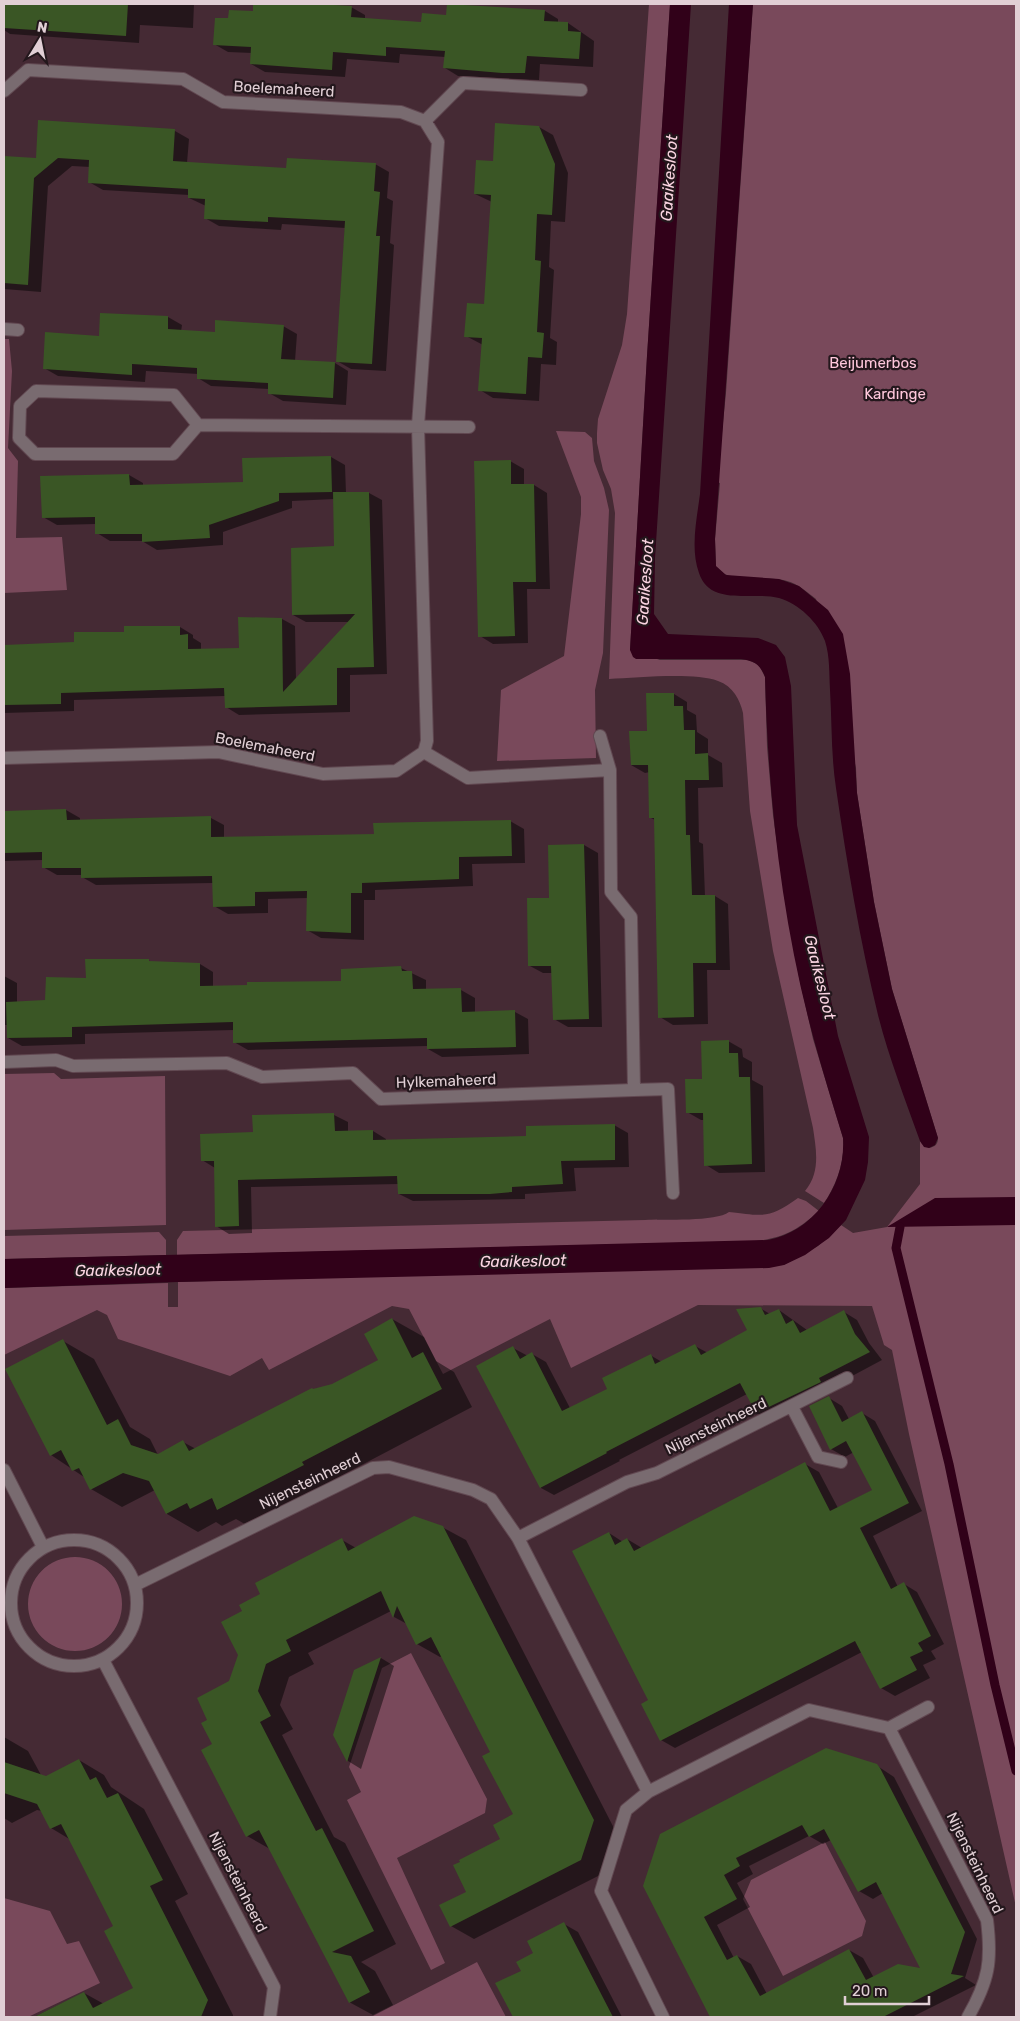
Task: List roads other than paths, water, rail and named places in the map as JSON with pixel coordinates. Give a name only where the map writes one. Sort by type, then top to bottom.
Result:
[{"type":"street","name":"Boelemaheerd","points":[[4,91],[28,70],[183,79],[223,102],[401,112],[425,121]]},
{"type":"street","points":[[581,90],[463,83],[425,121],[438,142],[418,426],[428,741],[424,752],[468,778],[610,770]]},
{"type":"street","points":[[4,329],[18,330]]},
{"type":"street","points":[[198,425],[174,395],[36,391],[20,406],[18,438],[34,454],[173,454],[198,425],[470,427]]},
{"type":"street","points":[[600,736],[610,770],[611,892],[631,917],[634,1090]]},
{"type":"street","name":"Boelemaheerd","points":[[4,758],[218,752],[323,774],[396,771],[424,752]]},
{"type":"street","name":"Hylkemaheerd","points":[[4,1062],[56,1060],[73,1066],[227,1063],[262,1076],[353,1073],[382,1099],[668,1089],[672,1193]]},
{"type":"street","name":"Nijensteinheerd","points":[[518,1538],[627,1482],[657,1473],[847,1378]]},
{"type":"street","points":[[792,1406],[818,1457],[841,1462]]},
{"type":"street","name":"Nijensteinheerd","points":[[135,1585],[373,1468],[389,1467],[473,1490],[491,1499],[518,1538],[648,1792]]},
{"type":"street","points":[[4,1470],[43,1547]]},
{"type":"street","points":[[71,1539],[99,1544],[122,1560],[130,1572],[135,1585],[138,1600],[133,1628],[115,1652],[102,1660],[87,1665],[72,1666],[49,1660],[29,1647],[8,1622],[12,1592],[22,1566],[43,1547],[57,1542],[71,1539]]},
{"type":"street","name":"Nijensteinheerd","points":[[102,1660],[274,1987],[270,2017]]},
{"type":"street","points":[[663,2017],[601,1891],[626,1810],[648,1792],[809,1710],[889,1728],[928,1708]]},
{"type":"street","name":"Nijensteinheerd","points":[[889,1728],[987,1920],[991,1946],[989,1968],[968,2017]]},
{"type":"water","name":"Gaaikesloot","points":[[670,4],[691,4],[655,558],[654,614],[668,634],[758,638],[776,645],[785,657],[791,686],[797,825],[838,1036],[869,1137],[865,1180],[846,1220],[829,1238],[805,1255],[784,1265],[769,1268],[4,1288],[4,1259],[768,1240],[785,1235],[800,1227],[824,1203],[833,1188],[843,1155],[843,1138],[817,1052],[803,996],[785,906],[773,814],[765,677],[759,666],[753,662],[741,659],[636,659],[630,650]]},
{"type":"water","points":[[729,4],[753,4],[715,539],[716,566],[726,575],[779,579],[799,586],[828,610],[843,634],[850,674],[857,793],[874,902],[892,989],[938,1138],[935,1145],[929,1148],[924,1147],[920,1141],[892,1063],[882,1031],[865,959],[849,874],[834,776],[829,665],[825,641],[813,621],[800,609],[786,601],[769,596],[733,596],[712,590],[705,584],[696,563],[695,533],[700,494]]},
{"type":"water","points":[[1016,1197],[1016,1225],[887,1227],[935,1198]]},
{"type":"waterway","points":[[900,1227],[896,1248],[949,1464],[995,1685],[1016,1771]]},
{"type":"park label","name":"Beijumerbos","points":[[873,363]]},
{"type":"park label","name":"Kardinge","points":[[895,394]]}]
